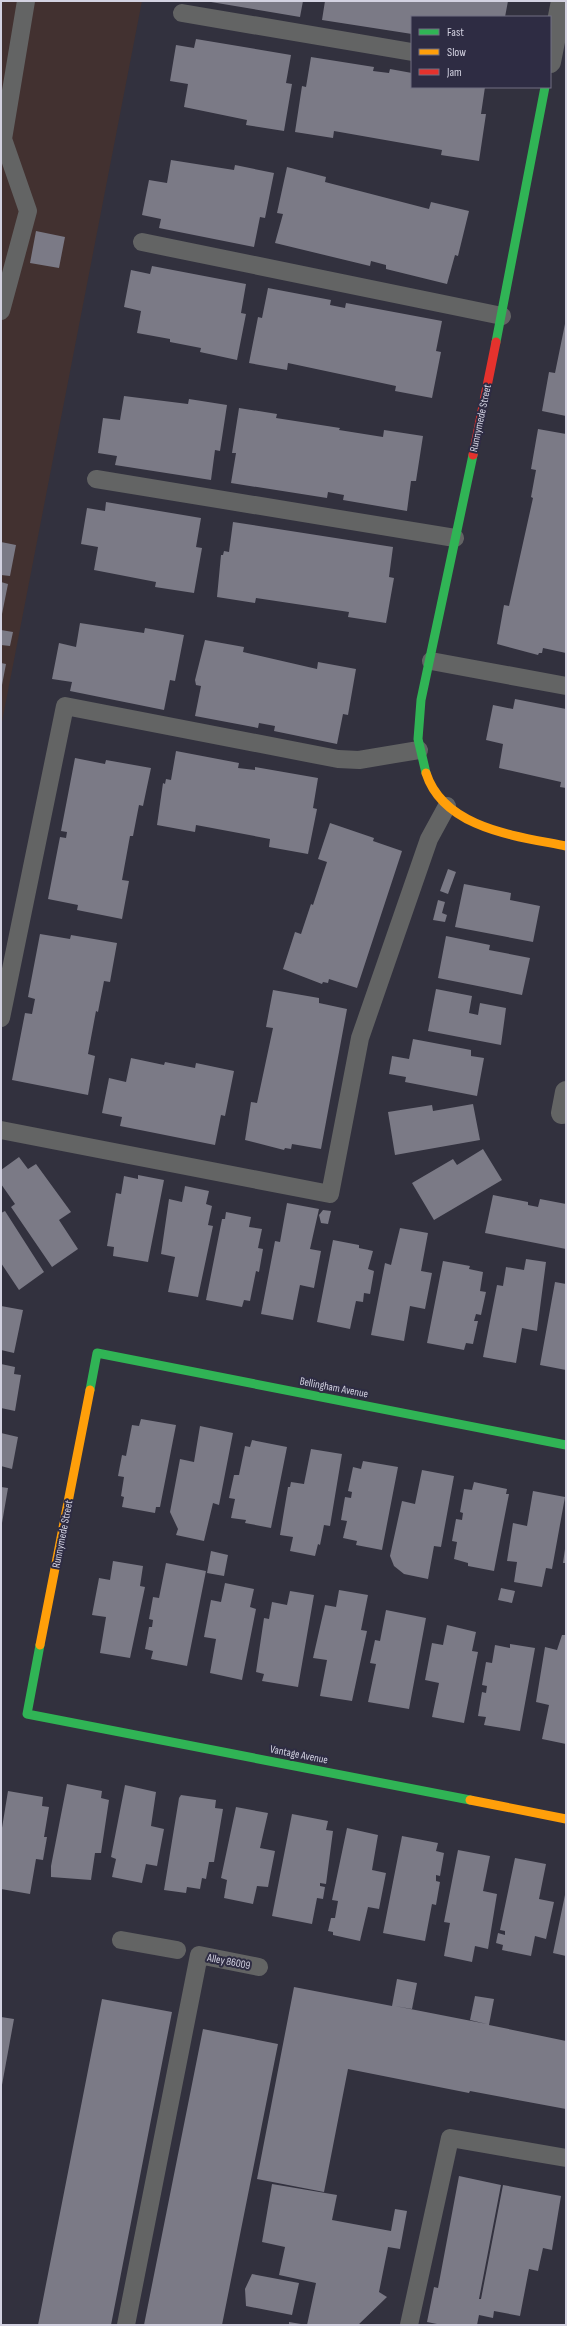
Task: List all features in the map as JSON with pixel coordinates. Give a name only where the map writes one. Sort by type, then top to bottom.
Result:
[{"type":"street","points":[[551,57],[562,1]]},
{"type":"street","name":"Runnymede Street","points":[[545,88],[502,316],[455,538],[431,661],[421,700],[419,750],[427,778],[447,806],[467,820],[501,832],[566,846]]},
{"type":"street","name":"Runnymede Street","points":[[27,1714],[97,1353]]},
{"type":"street","name":"Bellingham Avenue","points":[[97,1353],[566,1445]]},
{"type":"street","name":"Vantage Avenue","points":[[27,1714],[566,1819]]},
{"type":"lane","points":[[1,311],[28,211],[6,164],[3,139],[26,1]]},
{"type":"lane","points":[[182,13],[411,52]]},
{"type":"lane","points":[[142,242],[502,316]]},
{"type":"lane","points":[[96,479],[455,538]]},
{"type":"lane","points":[[431,661],[566,686]]},
{"type":"lane","points":[[1,1018],[65,706],[338,760],[359,760],[419,750]]},
{"type":"lane","points":[[1,1130],[330,1194],[360,1038],[429,839],[447,806]]},
{"type":"lane","points":[[121,1940],[177,1950]]},
{"type":"lane","name":"Alley 86009","points":[[126,2325],[199,1955],[259,1967]]},
{"type":"lane","points":[[409,2325],[450,2138],[566,2158]]},
{"type":"shaded area","points":[[1,1],[142,1],[1,727]]},
{"type":"building","points":[[205,1],[303,1],[300,17]]},
{"type":"building","points":[[325,1],[508,1],[505,16],[411,16],[411,34],[322,20]]},
{"type":"building","points":[[196,39],[291,55],[286,83],[292,84],[284,131],[246,125],[247,120],[184,107],[188,84],[170,81],[176,45],[194,48]]},
{"type":"building","points":[[311,57],[374,67],[373,71],[389,73],[390,69],[411,73],[411,88],[485,88],[481,114],[486,114],[479,161],[441,155],[442,150],[334,131],[333,138],[295,132],[302,86],[306,87]]},
{"type":"building","points":[[171,160],[234,170],[235,165],[274,173],[265,218],[260,217],[254,247],[159,228],[161,219],[142,215],[149,180],[167,183]]},
{"type":"building","points":[[287,167],[326,177],[325,182],[429,209],[431,202],[469,211],[458,256],[455,255],[447,284],[386,269],[386,265],[371,261],[370,266],[275,243],[283,214],[277,213]]},
{"type":"building","points":[[36,231],[65,237],[59,268],[30,263]]},
{"type":"building","points":[[152,266],[246,284],[241,313],[246,314],[237,360],[200,352],[201,348],[170,342],[170,339],[137,333],[141,311],[124,307],[131,270],[150,274]]},
{"type":"building","points":[[268,288],[331,300],[330,305],[345,308],[346,303],[442,321],[436,351],[441,352],[432,398],[395,391],[396,386],[288,363],[287,370],[249,363],[258,317],[262,318]]},
{"type":"building","points":[[566,319],[566,416],[542,411],[549,372],[555,373]]},
{"type":"building","points":[[124,396],[188,404],[189,399],[227,405],[220,451],[215,450],[211,480],[115,465],[117,456],[98,453],[103,418],[120,420]]},
{"type":"building","points":[[239,408],[277,414],[276,418],[340,428],[339,430],[383,437],[384,430],[423,436],[416,481],[411,481],[407,511],[343,500],[344,495],[328,492],[327,498],[231,483],[236,453],[232,453]]},
{"type":"building","points":[[538,429],[566,434],[566,653],[543,648],[542,653],[539,653],[538,655],[497,644],[504,605],[509,606],[533,498],[531,497],[536,470],[531,469]]},
{"type":"building","points":[[106,502],[201,518],[196,547],[202,548],[194,593],[155,587],[156,582],[94,570],[98,547],[81,544],[87,508],[105,511]]},
{"type":"building","points":[[233,522],[393,547],[389,577],[394,578],[386,623],[348,617],[349,612],[256,598],[255,603],[217,597],[221,555],[223,555],[224,551],[229,552]]},
{"type":"building","points":[[1,542],[16,545],[10,576],[1,575]]},
{"type":"building","points":[[1,582],[8,584],[2,614],[1,614]]},
{"type":"building","points":[[80,623],[144,633],[145,628],[184,635],[175,681],[170,680],[164,710],[70,691],[72,682],[52,679],[59,643],[76,647]]},
{"type":"building","points":[[1,630],[13,632],[10,646],[1,645]]},
{"type":"building","points":[[205,640],[244,647],[243,652],[317,669],[318,662],[356,669],[348,715],[343,714],[337,744],[274,731],[275,726],[259,723],[258,728],[195,716],[201,686],[196,685],[195,680]]},
{"type":"building","points":[[1,663],[6,664],[2,685],[1,685]]},
{"type":"building","points":[[515,699],[566,709],[566,788],[560,787],[561,782],[499,768],[503,744],[486,740],[493,705],[513,709]]},
{"type":"building","points":[[176,751],[239,763],[238,768],[255,770],[255,767],[318,778],[313,808],[317,809],[308,854],[269,847],[270,839],[196,825],[195,832],[157,825],[163,783],[165,784],[166,779],[171,780]]},
{"type":"building","points":[[75,758],[105,764],[106,760],[151,768],[143,806],[139,805],[133,836],[130,836],[122,880],[129,881],[122,919],[77,910],[78,905],[48,899],[60,837],[66,838],[67,832],[61,831]]},
{"type":"building","points":[[330,823],[374,838],[373,841],[402,851],[357,988],[329,979],[328,983],[323,982],[322,984],[283,969],[295,932],[301,934],[311,904],[313,905],[327,862],[318,859]]},
{"type":"building","points":[[448,869],[456,872],[448,894],[440,891]]},
{"type":"building","points":[[464,884],[511,893],[510,900],[540,906],[533,942],[455,927]]},
{"type":"building","points":[[438,900],[445,902],[442,913],[447,915],[445,922],[433,920]]},
{"type":"building","points":[[40,934],[70,939],[71,935],[117,943],[110,982],[104,981],[98,1012],[96,1011],[88,1054],[95,1056],[88,1095],[12,1080],[25,1013],[32,1014],[35,999],[28,997]]},
{"type":"building","points":[[446,936],[490,945],[489,950],[530,958],[522,995],[438,978]]},
{"type":"building","points":[[436,989],[472,996],[469,1013],[478,1015],[480,1003],[506,1008],[501,1045],[428,1031]]},
{"type":"building","points":[[273,990],[319,998],[319,1003],[347,1009],[321,1149],[292,1144],[291,1149],[285,1148],[284,1150],[245,1140],[251,1102],[257,1103],[273,1028],[266,1027]]},
{"type":"building","points":[[413,1039],[471,1050],[471,1056],[484,1058],[477,1096],[405,1082],[406,1077],[389,1074],[392,1056],[409,1059]]},
{"type":"building","points":[[131,1058],[164,1065],[165,1062],[195,1068],[196,1063],[234,1071],[225,1116],[221,1115],[215,1145],[120,1126],[122,1117],[102,1113],[109,1078],[126,1082]]},
{"type":"building","points":[[473,1104],[480,1140],[395,1155],[388,1112],[432,1105],[433,1111]]},
{"type":"building","points":[[483,1149],[502,1180],[434,1220],[412,1183],[453,1159],[457,1165]]},
{"type":"building","points":[[19,1157],[28,1169],[36,1164],[71,1212],[59,1220],[78,1249],[52,1267],[11,1207],[15,1204],[1,1184],[1,1170]]},
{"type":"building","points":[[138,1175],[164,1180],[148,1262],[113,1256],[114,1247],[107,1246],[116,1193],[121,1194],[124,1176],[138,1179]]},
{"type":"building","points":[[185,1186],[209,1191],[206,1204],[212,1206],[208,1225],[213,1226],[198,1297],[168,1292],[175,1257],[161,1254],[169,1199],[182,1202]]},
{"type":"building","points":[[493,1195],[528,1202],[528,1205],[538,1207],[540,1199],[566,1204],[566,1249],[485,1233]]},
{"type":"building","points":[[287,1203],[319,1209],[310,1249],[321,1251],[314,1288],[300,1285],[293,1320],[261,1314],[275,1241],[280,1242]]},
{"type":"building","points":[[323,1210],[331,1211],[328,1224],[321,1223],[319,1215]]},
{"type":"building","points":[[5,1211],[44,1272],[19,1290],[1,1263],[1,1213]]},
{"type":"building","points":[[226,1212],[251,1217],[249,1227],[262,1229],[258,1248],[263,1249],[259,1272],[256,1271],[250,1301],[244,1300],[242,1307],[206,1300],[222,1219],[225,1219]]},
{"type":"building","points":[[400,1228],[428,1233],[421,1271],[432,1273],[425,1309],[410,1306],[404,1341],[371,1335],[385,1263],[391,1265]]},
{"type":"building","points":[[333,1240],[359,1245],[359,1248],[373,1251],[368,1269],[374,1271],[370,1294],[364,1293],[363,1302],[356,1301],[350,1329],[317,1322]]},
{"type":"building","points":[[526,1259],[546,1262],[537,1331],[522,1328],[516,1363],[483,1357],[497,1285],[503,1286],[506,1267],[524,1270]]},
{"type":"building","points":[[443,1261],[470,1266],[469,1269],[483,1272],[480,1291],[486,1292],[481,1315],[476,1314],[474,1321],[478,1321],[473,1344],[466,1343],[464,1350],[427,1343]]},
{"type":"building","points":[[555,1282],[566,1284],[566,1370],[540,1365]]},
{"type":"building","points":[[1,1306],[23,1310],[14,1353],[1,1350]]},
{"type":"building","points":[[1,1364],[15,1367],[14,1374],[21,1375],[15,1411],[1,1408]]},
{"type":"building","points":[[141,1419],[176,1425],[160,1507],[156,1507],[155,1513],[122,1507],[124,1497],[121,1496],[124,1477],[118,1476],[122,1455],[126,1456],[132,1425],[139,1426]]},
{"type":"building","points":[[200,1426],[233,1433],[219,1505],[213,1503],[204,1541],[176,1535],[178,1529],[170,1512],[180,1459],[194,1462]]},
{"type":"building","points":[[1,1433],[18,1437],[12,1469],[1,1466]]},
{"type":"building","points":[[252,1440],[287,1447],[271,1528],[245,1523],[246,1520],[231,1518],[235,1499],[229,1498],[234,1475],[239,1475],[245,1446],[250,1447]]},
{"type":"building","points":[[311,1449],[342,1454],[330,1526],[324,1525],[320,1545],[318,1544],[315,1556],[290,1551],[293,1537],[280,1535],[288,1487],[290,1487],[291,1482],[304,1484]]},
{"type":"building","points":[[363,1461],[398,1467],[382,1550],[356,1545],[357,1541],[343,1538],[347,1521],[341,1520],[345,1497],[351,1498],[352,1492],[348,1491],[353,1467],[361,1469]]},
{"type":"building","points":[[422,1470],[454,1476],[441,1547],[434,1546],[428,1579],[404,1574],[394,1566],[390,1556],[402,1501],[415,1504]]},
{"type":"building","points":[[474,1482],[507,1489],[506,1494],[509,1494],[494,1571],[468,1566],[468,1563],[454,1559],[457,1542],[452,1541],[456,1519],[462,1520],[463,1513],[460,1512],[464,1489],[472,1490]]},
{"type":"building","points":[[1,1487],[8,1488],[2,1523],[1,1522]]},
{"type":"building","points":[[533,1491],[565,1497],[552,1569],[546,1568],[542,1587],[514,1582],[517,1562],[507,1561],[513,1523],[527,1526]]},
{"type":"building","points":[[565,1549],[566,1563],[563,1563]]},
{"type":"building","points":[[211,1551],[228,1555],[224,1576],[207,1573]]},
{"type":"building","points":[[113,1561],[143,1566],[140,1586],[145,1587],[130,1658],[100,1653],[106,1617],[92,1615],[99,1578],[110,1580]]},
{"type":"building","points":[[166,1563],[206,1571],[187,1666],[151,1659],[153,1651],[145,1649],[149,1627],[152,1627],[153,1620],[149,1619],[153,1597],[159,1598]]},
{"type":"building","points":[[225,1583],[254,1589],[250,1607],[256,1609],[242,1680],[210,1673],[216,1639],[204,1637],[211,1600],[221,1602]]},
{"type":"building","points":[[501,1588],[515,1591],[512,1603],[498,1600]]},
{"type":"building","points":[[339,1590],[368,1595],[361,1630],[367,1631],[352,1701],[320,1696],[327,1660],[313,1658],[325,1605],[336,1607]]},
{"type":"building","points":[[290,1591],[314,1595],[298,1687],[262,1681],[264,1674],[256,1672],[264,1618],[269,1619],[272,1602],[287,1605]]},
{"type":"building","points":[[386,1610],[426,1618],[409,1709],[368,1702],[376,1664],[370,1663],[375,1640],[380,1641]]},
{"type":"building","points":[[447,1625],[476,1632],[472,1651],[478,1652],[464,1723],[432,1717],[439,1683],[425,1680],[432,1643],[443,1645]]},
{"type":"building","points":[[562,1635],[566,1635],[566,1744],[542,1739],[549,1705],[536,1702],[545,1647],[557,1650]]},
{"type":"building","points":[[510,1644],[535,1648],[520,1731],[484,1725],[486,1717],[478,1716],[482,1692],[486,1693],[487,1686],[482,1685],[486,1662],[492,1663],[495,1645],[510,1648]]},
{"type":"building","points":[[67,1784],[102,1791],[101,1798],[109,1800],[101,1853],[95,1853],[91,1880],[51,1877],[51,1866]]},
{"type":"building","points":[[125,1785],[156,1792],[151,1826],[164,1829],[157,1866],[146,1864],[142,1883],[112,1877],[116,1859],[111,1857]]},
{"type":"building","points":[[8,1791],[43,1797],[42,1806],[49,1807],[44,1837],[47,1837],[43,1860],[36,1859],[30,1894],[1,1889],[1,1834]]},
{"type":"building","points":[[181,1795],[216,1800],[215,1808],[223,1809],[214,1862],[209,1862],[206,1879],[202,1878],[200,1889],[187,1887],[186,1893],[164,1890],[179,1798]]},
{"type":"building","points":[[236,1807],[268,1813],[260,1848],[275,1851],[268,1887],[257,1886],[253,1904],[224,1898],[227,1880],[221,1878]]},
{"type":"building","points":[[292,1814],[328,1821],[326,1830],[333,1831],[326,1884],[320,1883],[320,1886],[325,1887],[323,1899],[317,1898],[312,1924],[272,1916]]},
{"type":"building","points":[[347,1828],[378,1835],[372,1870],[386,1873],[379,1909],[368,1907],[360,1941],[333,1935],[333,1932],[328,1931],[331,1918],[335,1918],[338,1901],[332,1900]]},
{"type":"building","points":[[402,1836],[438,1843],[436,1851],[444,1853],[440,1876],[436,1875],[436,1881],[440,1882],[436,1905],[432,1904],[425,1941],[383,1933]]},
{"type":"building","points":[[458,1850],[490,1856],[483,1891],[497,1894],[488,1949],[475,1946],[472,1962],[444,1956],[450,1923],[444,1922]]},
{"type":"building","points":[[515,1858],[546,1864],[539,1899],[554,1902],[546,1939],[535,1936],[531,1956],[502,1950],[503,1945],[496,1943],[498,1933],[505,1935],[505,1931],[500,1930]]},
{"type":"building","points":[[566,1890],[566,1956],[553,1953]]},
{"type":"building","points":[[397,1979],[417,1983],[412,2009],[395,2006],[487,2024],[470,2020],[475,1996],[494,1999],[489,2025],[566,2041],[566,2109],[470,2091],[469,2093],[348,2069],[324,2192],[257,2179],[294,1987],[392,2006]]},
{"type":"building","points":[[102,1999],[172,2012],[111,2325],[38,2325]]},
{"type":"building","points":[[1,2017],[14,2019],[2,2085],[1,2085]]},
{"type":"building","points":[[203,2029],[278,2044],[222,2325],[144,2325]]},
{"type":"building","points":[[459,2176],[501,2185],[479,2299],[481,2299],[503,2185],[561,2196],[552,2250],[543,2248],[538,2271],[529,2269],[520,2316],[494,2311],[493,2318],[479,2315],[477,2325],[442,2325],[427,2322],[434,2287],[438,2288]]},
{"type":"building","points":[[272,2184],[337,2195],[332,2220],[391,2231],[395,2209],[407,2211],[400,2249],[388,2247],[379,2292],[387,2297],[358,2325],[307,2325],[316,2283],[279,2275],[285,2247],[262,2242]]},
{"type":"building","points":[[252,2274],[299,2283],[292,2315],[246,2306],[245,2289]]},
{"type":"building","points":[[289,2322],[301,2324],[301,2325],[289,2325]]},
{"type":"traffic: fast","points":[[496,342],[545,88]]},
{"type":"traffic: fast","points":[[426,773],[418,739],[421,700],[473,455]]},
{"type":"traffic: fast","points":[[90,1390],[97,1353],[566,1445]]},
{"type":"traffic: fast","points":[[40,1645],[27,1714],[470,1800]]},
{"type":"traffic: slow","points":[[426,773],[435,792],[449,807],[465,818],[484,827],[505,833],[566,846]]},
{"type":"traffic: slow","points":[[40,1645],[90,1390]]},
{"type":"traffic: slow","points":[[470,1800],[566,1819]]},
{"type":"traffic: jam","points":[[473,455],[496,342]]}]
